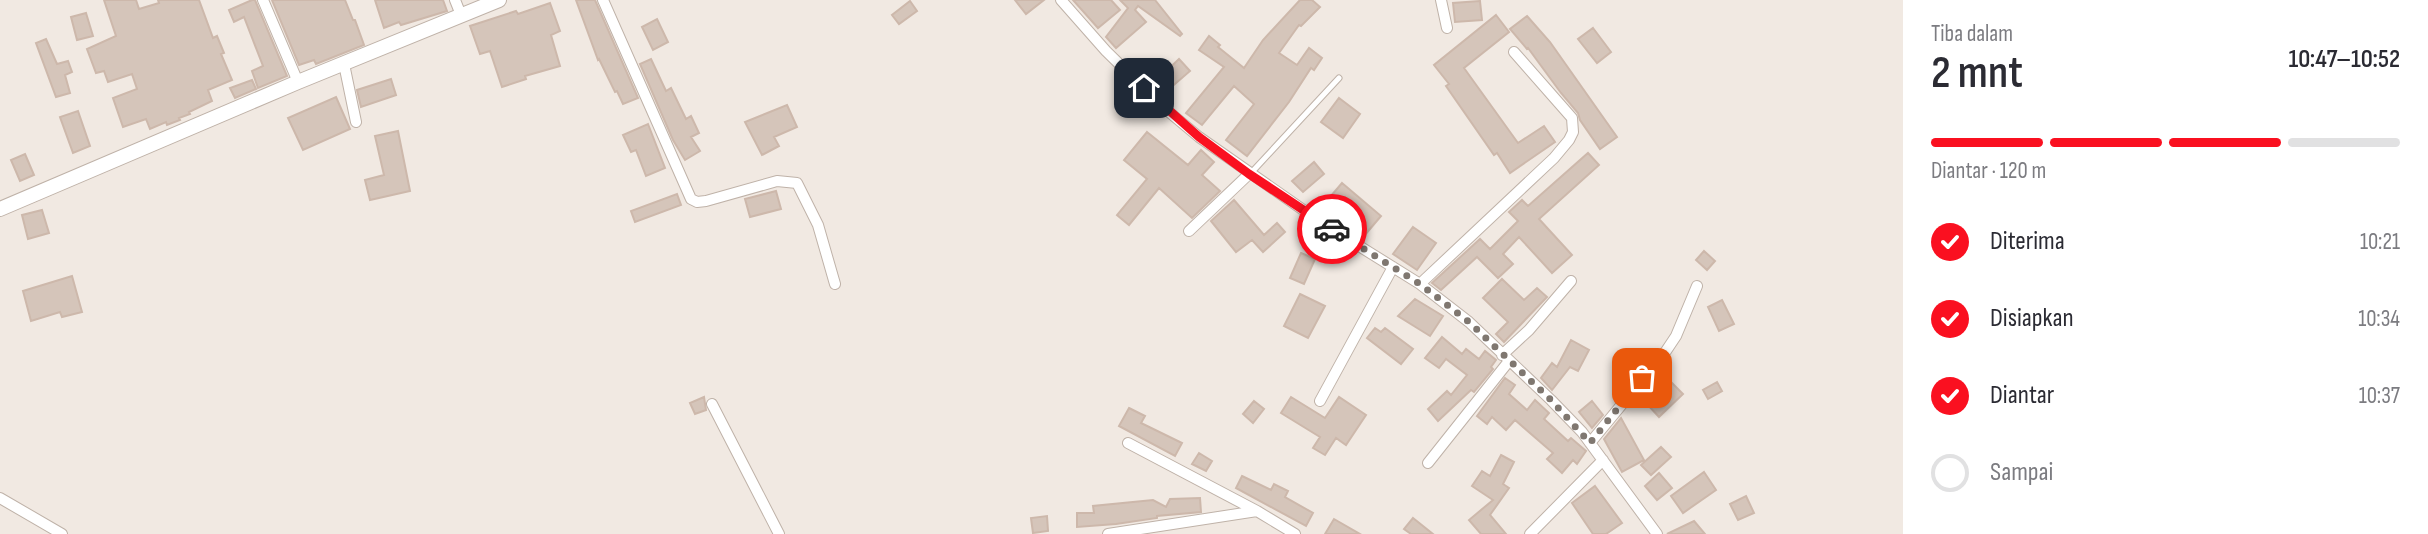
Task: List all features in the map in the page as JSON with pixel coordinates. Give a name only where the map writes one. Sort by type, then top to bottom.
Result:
[{"type":"street","points":[[263,0],[298,82]]},
{"type":"street","points":[[455,0],[461,15]]},
{"type":"street","points":[[0,209],[499,0]]},
{"type":"street","points":[[603,0],[691,199],[700,202],[777,181],[797,183],[818,225],[835,284]]},
{"type":"street","points":[[1061,0],[1106,51],[1163,107],[1199,137],[1319,221],[1420,284],[1469,322],[1551,400],[1590,443],[1657,534]]},
{"type":"street","points":[[1441,0],[1447,28]]},
{"type":"street","points":[[1420,284],[1521,191],[1569,141],[1573,132],[1572,118],[1514,52]]},
{"type":"street","points":[[344,64],[356,122]]},
{"type":"street","points":[[1189,230],[1249,174]]},
{"type":"street","points":[[1320,401],[1393,267]]},
{"type":"street","points":[[1428,463],[1506,358],[1571,281]]},
{"type":"street","points":[[1590,443],[1666,351],[1676,336],[1697,286]]},
{"type":"street","points":[[712,404],[779,534]]},
{"type":"street","points":[[1128,443],[1296,534]]},
{"type":"street","points":[[1530,534],[1603,460]]},
{"type":"street","points":[[0,498],[62,534]]},
{"type":"street","points":[[1108,534],[1146,531],[1257,511]]},
{"type":"lane","points":[[1249,174],[1339,78]]},
{"type":"building","points":[[104,0],[136,0],[139,9],[159,3],[158,0],[199,0],[213,38],[217,36],[232,80],[208,90],[212,101],[189,112],[190,114],[179,118],[180,120],[167,125],[166,122],[150,129],[146,119],[123,127],[113,98],[137,89],[132,74],[108,82],[104,71],[96,73],[87,49],[116,36]]},
{"type":"building","points":[[255,0],[287,76],[258,88],[252,71],[263,66],[244,17],[234,22],[229,10]]},
{"type":"building","points":[[272,0],[345,0],[364,45],[316,64],[314,60],[299,65]]},
{"type":"building","points":[[375,0],[443,0],[447,11],[384,28]]},
{"type":"building","points":[[576,0],[595,0],[638,98],[623,104],[617,91],[615,92],[598,60]]},
{"type":"building","points":[[1015,0],[1044,0],[1026,14]]},
{"type":"building","points":[[1073,0],[1111,0],[1120,10],[1098,28]]},
{"type":"building","points":[[1120,0],[1155,0],[1182,34],[1180,36],[1138,6],[1135,10],[1146,22],[1116,48],[1106,37],[1128,8]]},
{"type":"building","points":[[1300,0],[1312,0],[1320,7],[1299,25],[1279,53],[1297,65],[1309,48],[1322,58],[1314,70],[1311,68],[1289,102],[1247,156],[1226,140],[1254,104],[1234,86],[1202,125],[1186,113],[1224,67],[1199,50],[1209,36],[1244,68],[1263,40]]},
{"type":"building","points":[[910,1],[917,11],[899,24],[892,15]]},
{"type":"building","points":[[1480,1],[1482,20],[1455,22],[1453,3]]},
{"type":"building","points":[[550,3],[560,31],[551,35],[560,66],[525,76],[526,79],[502,87],[490,51],[480,54],[470,26]]},
{"type":"building","points":[[86,13],[93,36],[77,40],[71,17]]},
{"type":"building","points":[[1496,15],[1509,32],[1464,68],[1518,143],[1544,126],[1555,142],[1510,173],[1497,153],[1494,155],[1434,65]]},
{"type":"building","points":[[1527,16],[1550,42],[1617,137],[1600,149],[1578,113],[1510,29]]},
{"type":"building","points":[[657,19],[668,42],[653,50],[642,27]]},
{"type":"building","points":[[1593,28],[1611,52],[1597,63],[1578,39]]},
{"type":"building","points":[[46,39],[57,64],[68,61],[72,72],[65,75],[70,93],[56,97],[36,43]]},
{"type":"building","points":[[651,59],[666,91],[671,88],[686,119],[691,116],[699,133],[691,137],[700,151],[685,160],[673,140],[640,64]]},
{"type":"building","points":[[1179,59],[1190,71],[1169,89],[1159,78]]},
{"type":"building","points":[[391,79],[396,95],[361,107],[357,90]]},
{"type":"building","points":[[252,80],[256,89],[235,98],[230,88]]},
{"type":"building","points":[[336,97],[350,129],[303,150],[288,118]]},
{"type":"building","points":[[1339,98],[1360,114],[1343,138],[1321,122]]},
{"type":"building","points":[[787,105],[797,127],[774,137],[779,146],[762,155],[745,122]]},
{"type":"building","points":[[78,111],[90,146],[73,153],[60,117]]},
{"type":"building","points":[[648,124],[665,168],[646,176],[636,150],[631,152],[623,135]]},
{"type":"building","points":[[398,131],[410,191],[370,200],[365,180],[384,175],[375,136]]},
{"type":"building","points":[[1147,132],[1188,165],[1201,150],[1214,162],[1202,175],[1220,191],[1192,218],[1159,188],[1129,225],[1117,215],[1147,179],[1124,160]]},
{"type":"building","points":[[1588,153],[1599,165],[1539,219],[1572,255],[1552,273],[1519,237],[1503,254],[1513,264],[1498,278],[1477,257],[1441,290],[1432,283],[1480,239],[1490,249],[1518,221],[1509,212],[1522,200],[1528,206]]},
{"type":"building","points":[[25,154],[34,175],[20,181],[11,160]]},
{"type":"building","points":[[1314,162],[1324,174],[1303,192],[1292,181]]},
{"type":"building","points":[[1342,183],[1381,216],[1364,236],[1325,203]]},
{"type":"building","points":[[776,191],[781,209],[750,217],[745,199]]},
{"type":"building","points":[[677,194],[681,205],[635,222],[631,211]]},
{"type":"building","points":[[1234,200],[1264,235],[1277,223],[1285,232],[1263,252],[1252,240],[1236,252],[1211,221]]},
{"type":"building","points":[[42,210],[49,233],[28,239],[22,215]]},
{"type":"building","points":[[1413,227],[1436,243],[1417,270],[1393,254]]},
{"type":"building","points":[[1319,231],[1332,238],[1324,258],[1310,252]]},
{"type":"building","points":[[1704,251],[1715,261],[1707,270],[1696,260]]},
{"type":"building","points":[[1301,253],[1315,259],[1304,284],[1290,278]]},
{"type":"building","points":[[72,276],[82,312],[62,317],[60,312],[31,321],[23,291]]},
{"type":"building","points":[[1502,279],[1524,300],[1537,288],[1547,297],[1504,342],[1496,334],[1508,322],[1483,298]]},
{"type":"building","points":[[1300,294],[1325,306],[1308,338],[1284,326]]},
{"type":"building","points":[[1415,299],[1443,316],[1430,336],[1398,316]]},
{"type":"building","points":[[1722,300],[1734,324],[1719,331],[1708,307]]},
{"type":"building","points":[[1375,328],[1381,332],[1385,328],[1413,349],[1401,364],[1367,338]]},
{"type":"building","points":[[1442,337],[1462,354],[1466,349],[1479,359],[1485,351],[1496,360],[1491,367],[1493,369],[1474,392],[1471,390],[1438,421],[1428,409],[1447,391],[1451,395],[1467,375],[1446,359],[1439,368],[1425,358]]},
{"type":"building","points":[[1571,340],[1589,350],[1578,371],[1570,367],[1552,390],[1541,378],[1552,363],[1557,367]]},
{"type":"building","points":[[1505,378],[1515,385],[1509,394],[1527,410],[1535,400],[1549,413],[1544,419],[1568,441],[1571,438],[1586,451],[1577,464],[1573,460],[1562,473],[1547,459],[1553,453],[1515,420],[1506,430],[1492,417],[1487,424],[1477,416]]},
{"type":"building","points":[[1671,382],[1683,394],[1659,417],[1647,404]]},
{"type":"building","points":[[1717,382],[1722,391],[1708,399],[1703,390]]},
{"type":"building","points":[[704,397],[706,410],[695,414],[690,403]]},
{"type":"building","points":[[1291,397],[1325,418],[1339,397],[1366,415],[1346,445],[1336,438],[1325,455],[1313,448],[1320,437],[1281,413]]},
{"type":"building","points":[[1254,401],[1264,409],[1253,423],[1243,414]]},
{"type":"building","points":[[1592,401],[1603,415],[1592,428],[1579,412]]},
{"type":"building","points":[[1129,408],[1145,416],[1141,423],[1182,443],[1175,456],[1119,426]]},
{"type":"building","points":[[1621,418],[1644,460],[1622,472],[1604,439]]},
{"type":"building","points":[[1661,447],[1671,457],[1651,475],[1641,465]]},
{"type":"building","points":[[1199,453],[1212,461],[1206,471],[1192,464]]},
{"type":"building","points":[[1501,455],[1514,462],[1503,484],[1509,488],[1490,515],[1506,534],[1481,534],[1469,520],[1493,500],[1472,486],[1482,471],[1490,476]]},
{"type":"building","points":[[1704,472],[1716,490],[1683,513],[1671,496]]},
{"type":"building","points":[[1659,473],[1672,488],[1657,500],[1645,486]]},
{"type":"building","points":[[1242,476],[1271,490],[1274,484],[1288,491],[1285,497],[1313,513],[1306,526],[1236,488]]},
{"type":"building","points":[[1595,486],[1622,523],[1606,534],[1593,534],[1572,503]]},
{"type":"building","points":[[1746,496],[1754,513],[1738,520],[1730,504]]},
{"type":"building","points":[[1200,498],[1201,512],[1077,527],[1077,513],[1094,513],[1093,506],[1153,500],[1166,507],[1170,499]]},
{"type":"building","points":[[1047,516],[1048,531],[1033,533],[1031,518]]},
{"type":"building","points":[[1413,518],[1433,534],[1411,534],[1404,529]]},
{"type":"building","points":[[1334,519],[1360,534],[1325,534]]},
{"type":"building","points":[[1694,521],[1705,534],[1667,534]]},
{"type":"way so far","points":[[1332,229],[1420,284],[1469,322],[1551,400],[1590,443],[1642,378]]},
{"type":"route","points":[[1144,88],[1199,137],[1332,229]]}]
